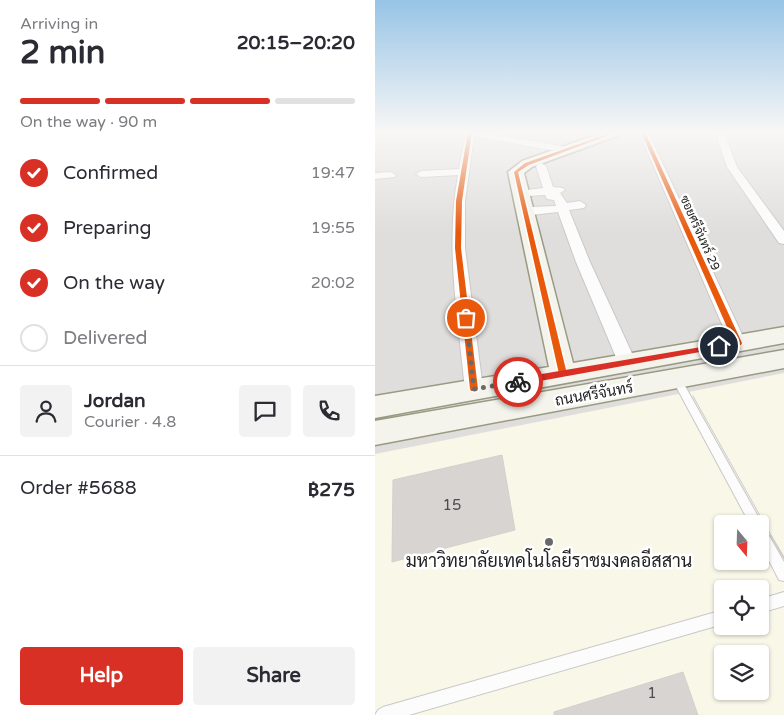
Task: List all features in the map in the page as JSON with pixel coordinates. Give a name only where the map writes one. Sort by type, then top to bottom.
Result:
[{"type":"main road","points":[[525,165],[516,172],[563,374]]},
{"type":"main road","name":"ถนนศรีจันทร์","points":[[375,407],[784,335]]},
{"type":"main road","name":"ถนนศรีจันทร์","points":[[375,433],[784,359]]},
{"type":"street","points":[[464,165],[459,201],[458,248],[474,389]]},
{"type":"street","name":"ซอยศรีจันทร์ 29","points":[[658,165],[738,343]]},
{"type":"street","points":[[731,165],[784,240]]},
{"type":"street","points":[[421,174],[463,172]]},
{"type":"street","points":[[546,173],[573,263],[621,364]]},
{"type":"street","points":[[375,176],[391,175]]},
{"type":"street","points":[[531,211],[555,202],[567,190]]},
{"type":"street","points":[[527,193],[555,202],[580,205]]},
{"type":"lane","points":[[677,379],[751,515]]},
{"type":"lane","points":[[769,548],[784,575]]},
{"type":"lane","points":[[769,603],[784,599]]},
{"type":"lane","points":[[383,715],[714,620]]},
{"type":"shaded area","points":[[375,165],[784,165],[784,715],[375,715]]},
{"type":"shaded area","name":"มหาวิทยาลัยเทคโนโลยีราชมงคลอีสสาน","points":[[784,373],[784,715],[375,715],[375,454]]},
{"type":"building","points":[[502,455],[515,530],[392,562],[393,480]]},
{"type":"building","points":[[683,672],[698,715],[554,715],[554,712]]},
{"type":"tram line","points":[[693,396],[772,537]]},
{"type":"tram line","points":[[771,536],[784,558]]},
{"type":"cycle path","points":[[465,165],[459,201],[458,248],[474,389]]},
{"type":"cycle path","points":[[525,165],[516,172],[563,374]]},
{"type":"cycle path","points":[[658,165],[738,343]]},
{"type":"way so far","points":[[466,318],[474,389],[518,382]]},
{"type":"place","name":"มหาวิทยาลัยเทคโนโลยีราชมงคลอีสสาน","points":[[549,542]]},
{"type":"route","points":[[518,382],[719,346]]}]
